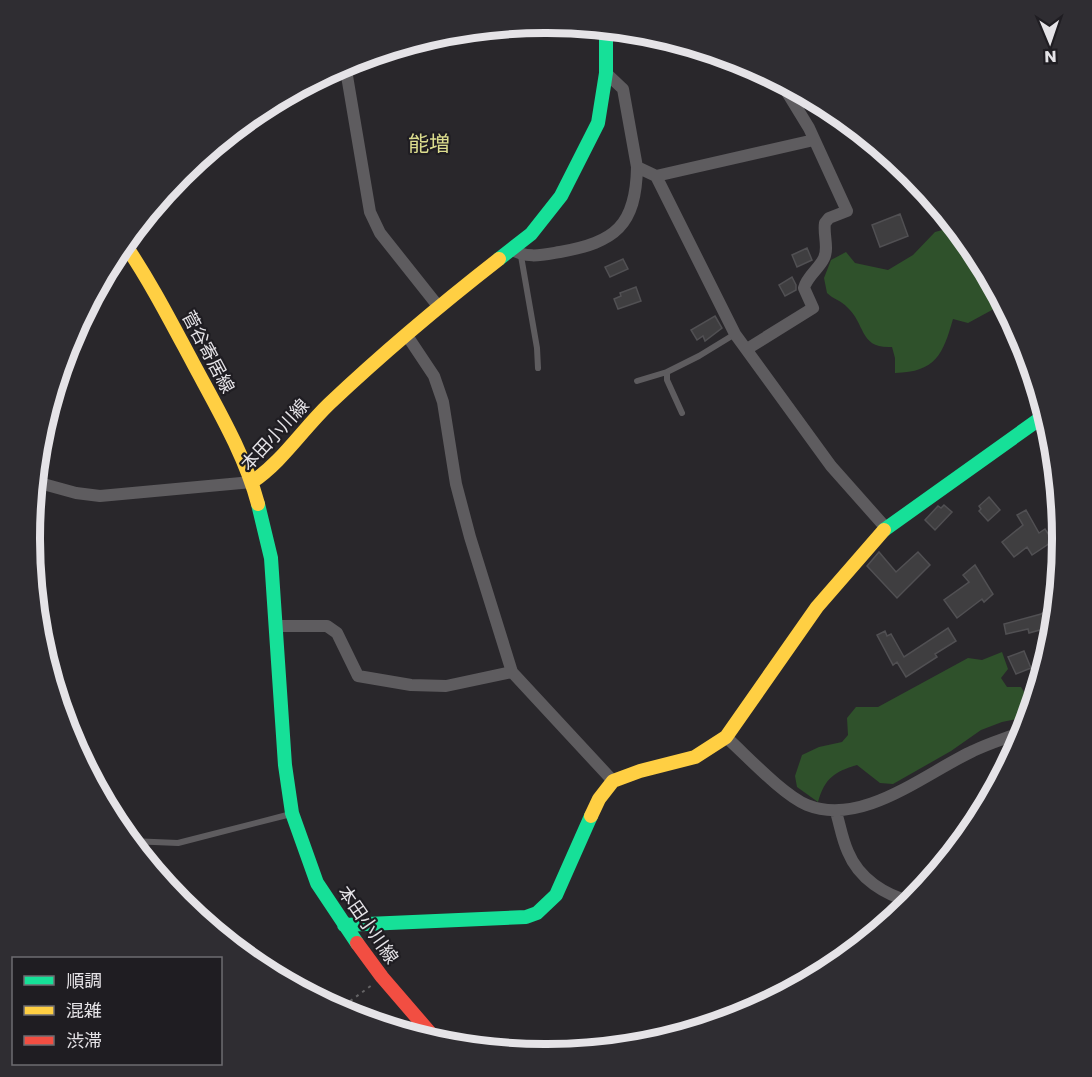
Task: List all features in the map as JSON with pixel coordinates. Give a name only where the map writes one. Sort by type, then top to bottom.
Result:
[{"type":"main road","name":"本田小川線","points":[[427,1030],[382,977],[317,883],[292,813],[285,765],[271,558],[252,482],[267,472],[327,406],[438,306],[516,253],[555,204],[598,123],[606,73],[606,36]]},
{"type":"main road","name":"菅谷寄居線","points":[[130,252],[142,269],[215,404],[252,482]]},
{"type":"main road","points":[[344,925],[526,917],[537,913],[556,896],[590,817],[613,781],[640,771],[695,757],[726,737],[817,608],[886,528],[1037,421]]},
{"type":"street","points":[[516,253],[539,256],[587,247],[603,240],[619,228],[631,210],[637,192],[637,168],[623,89],[606,73]]},
{"type":"street","points":[[347,74],[370,212],[380,233],[438,306]]},
{"type":"street","points":[[747,349],[813,308],[804,288],[806,281],[823,260],[826,251],[825,223],[829,218],[847,211],[814,140],[789,95]]},
{"type":"street","points":[[637,168],[656,176],[814,140]]},
{"type":"street","points":[[656,176],[735,334],[831,466],[886,528]]},
{"type":"street","points":[[406,334],[434,376],[443,402],[456,484],[464,516],[512,672],[613,781]]},
{"type":"street","points":[[44,484],[76,493],[100,496],[252,482]]},
{"type":"street","points":[[275,626],[327,626],[337,633],[358,676],[411,685],[446,687],[512,672]]},
{"type":"street","points":[[726,737],[788,793],[805,804],[836,812],[867,806],[974,751],[1011,736]]},
{"type":"street","points":[[836,812],[847,851],[856,869],[884,891],[901,898]]},
{"type":"lane","points":[[516,253],[537,348],[538,368]]},
{"type":"lane","points":[[637,381],[667,372],[735,334]]},
{"type":"lane","points":[[667,372],[667,381],[682,413]]},
{"type":"lane","points":[[142,841],[178,843],[292,813]]},
{"type":"path","points":[[347,1003],[382,977]]},
{"type":"green space","points":[[946,229],[947,231],[984,286],[995,308],[968,323],[953,319],[936,359],[920,369],[895,373],[892,347],[881,347],[868,340],[853,314],[845,305],[827,293],[824,278],[831,260],[846,252],[855,263],[888,270],[913,255],[935,232]]},
{"type":"green space","points":[[1002,652],[1008,669],[1001,678],[1007,687],[1021,687],[1026,696],[1018,719],[981,730],[951,751],[893,784],[880,783],[857,765],[836,773],[827,782],[818,802],[797,787],[795,776],[802,755],[819,747],[842,742],[848,735],[847,718],[856,707],[878,707],[968,658],[982,660]]},
{"type":"building","points":[[900,214],[908,236],[880,247],[872,225]]},
{"type":"building","points":[[807,248],[812,260],[797,267],[792,255]]},
{"type":"building","points":[[623,259],[628,269],[610,277],[605,267]]},
{"type":"building","points":[[792,277],[796,290],[785,296],[779,285]]},
{"type":"building","points":[[636,287],[641,301],[618,309],[614,299],[621,296],[620,293]]},
{"type":"building","points":[[715,316],[722,328],[705,341],[703,336],[697,340],[691,330]]},
{"type":"building","points":[[989,497],[1000,510],[988,521],[979,511],[981,509],[979,506]]},
{"type":"building","points":[[944,505],[952,512],[935,530],[925,520],[938,506],[941,508]]},
{"type":"building","points":[[1026,510],[1039,533],[1045,529],[1052,542],[1032,555],[1027,547],[1014,557],[1002,542],[1023,525],[1017,515]]},
{"type":"building","points":[[879,552],[896,572],[918,552],[930,565],[897,598],[867,566]]},
{"type":"building","points":[[975,565],[993,594],[984,602],[982,599],[957,618],[944,600],[969,582],[963,575]]},
{"type":"building","points":[[1046,611],[1042,637],[1040,630],[1029,633],[1028,629],[1006,634],[1004,624]]},
{"type":"building","points":[[948,628],[956,641],[935,654],[937,657],[906,677],[897,662],[893,665],[877,635],[885,631],[887,636],[891,634],[904,657]]},
{"type":"building","points":[[1024,651],[1031,668],[1016,674],[1008,657]]},
{"type":"traffic: fast","points":[[499,259],[531,234],[561,196],[598,123],[606,73],[606,36]]},
{"type":"traffic: fast","points":[[884,530],[1037,421]]},
{"type":"traffic: fast","points":[[258,504],[271,558],[285,765],[292,813],[317,883],[357,943]]},
{"type":"traffic: fast","points":[[344,925],[526,917],[537,913],[556,895],[591,816]]},
{"type":"traffic: slow","points":[[130,252],[221,414],[246,468],[258,504]]},
{"type":"traffic: slow","points":[[252,482],[273,465],[319,414],[370,366],[499,259]]},
{"type":"traffic: slow","points":[[591,816],[599,799],[613,781],[640,771],[695,757],[726,737],[817,607],[884,530]]},
{"type":"traffic: jam","points":[[357,943],[382,977],[427,1030]]},
{"type":"district","name":"能増","points":[[429,144]]}]
